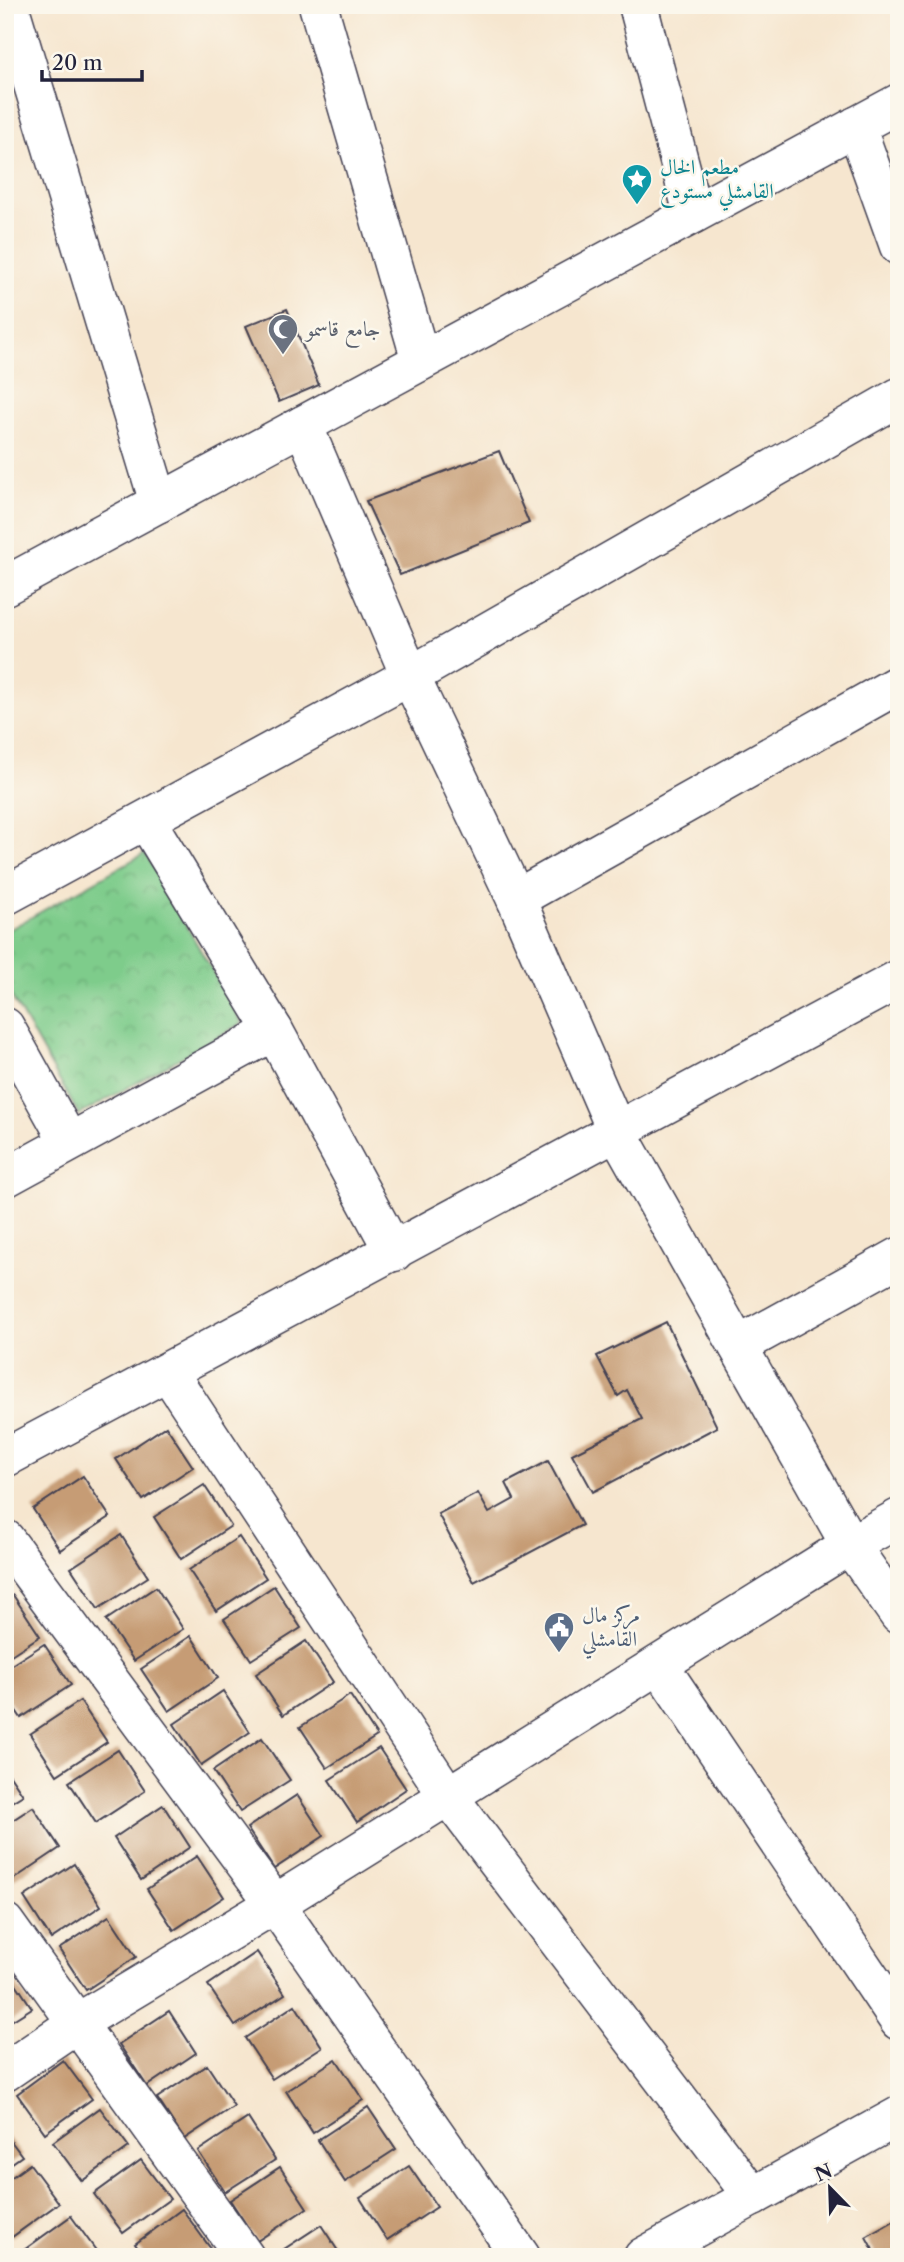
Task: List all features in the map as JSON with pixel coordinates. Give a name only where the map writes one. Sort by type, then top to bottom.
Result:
[{"type":"street","points":[[9,5],[159,503]]},
{"type":"street","points":[[318,5],[421,361]]},
{"type":"street","points":[[638,5],[693,214]]},
{"type":"street","points":[[5,586],[899,103]]},
{"type":"street","points":[[856,126],[899,246]]},
{"type":"street","points":[[5,896],[410,676],[899,397]]},
{"type":"street","points":[[303,425],[410,676],[516,900],[616,1130],[850,1545],[884,1573],[899,1615]]},
{"type":"street","points":[[516,900],[899,684]]},
{"type":"street","points":[[146,820],[274,1031],[394,1252]]},
{"type":"street","points":[[5,1458],[394,1252],[899,979]]},
{"type":"street","points":[[5,1027],[69,1142]]},
{"type":"street","points":[[5,1178],[274,1031]]},
{"type":"street","points":[[738,1346],[899,1257]]},
{"type":"street","points":[[168,1372],[448,1796],[754,2197]]},
{"type":"street","points":[[5,2072],[77,2023],[275,1904],[850,1545],[899,1518]]},
{"type":"street","points":[[5,1539],[275,1904],[521,2257]]},
{"type":"street","points":[[659,1665],[899,2021]]},
{"type":"street","points":[[5,1923],[245,2257]]},
{"type":"street","points":[[643,2257],[899,2116]]},
{"type":"green space","points":[[145,853],[242,1023],[79,1115],[5,985],[5,932]]},
{"type":"building","name":"جامع قاسمو","points":[[287,309],[319,385],[279,402],[246,326]]},
{"type":"building","points":[[499,451],[529,523],[400,575],[366,501]]},
{"type":"building","points":[[666,1322],[717,1427],[593,1492],[572,1454],[642,1419],[627,1390],[618,1396],[597,1356]]},
{"type":"building","points":[[166,1426],[193,1467],[143,1500],[116,1459]]},
{"type":"building","points":[[548,1461],[582,1525],[474,1582],[438,1514],[478,1493],[489,1513],[514,1499],[506,1483]]},
{"type":"building","points":[[83,1476],[110,1517],[60,1550],[33,1509]]},
{"type":"building","points":[[204,1485],[231,1526],[181,1559],[154,1517]]},
{"type":"building","points":[[121,1535],[148,1577],[98,1609],[71,1568]]},
{"type":"building","points":[[239,1537],[266,1578],[216,1611],[189,1570]]},
{"type":"building","points":[[274,1586],[301,1628],[251,1660],[224,1619]]},
{"type":"building","points":[[156,1587],[183,1629],[134,1661],[106,1620]]},
{"type":"building","points":[[13,1595],[40,1636],[5,1659],[5,1600]]},
{"type":"building","points":[[191,1636],[218,1678],[169,1711],[141,1669]]},
{"type":"building","points":[[306,1641],[333,1682],[283,1715],[256,1674]]},
{"type":"building","points":[[44,1644],[71,1685],[21,1718],[5,1694],[5,1669]]},
{"type":"building","points":[[223,1691],[250,1732],[201,1765],[174,1724]]},
{"type":"building","points":[[350,1695],[377,1736],[327,1768],[300,1727]]},
{"type":"building","points":[[80,1701],[107,1742],[57,1775],[30,1734]]},
{"type":"building","points":[[262,1738],[290,1780],[240,1812],[213,1771]]},
{"type":"building","points":[[379,1748],[406,1789],[357,1822],[329,1780]]},
{"type":"building","points":[[118,1750],[145,1791],[96,1823],[69,1782]]},
{"type":"building","points":[[5,1768],[23,1795],[5,1806]]},
{"type":"building","points":[[297,1795],[324,1836],[274,1869],[247,1828]]},
{"type":"building","points":[[163,1805],[190,1847],[141,1880],[114,1838]]},
{"type":"building","points":[[33,1807],[60,1848],[11,1881],[5,1873],[5,1825]]},
{"type":"building","points":[[197,1856],[224,1897],[174,1930],[147,1889]]},
{"type":"building","points":[[74,1864],[101,1906],[51,1939],[24,1897]]},
{"type":"building","points":[[109,1916],[136,1957],[86,1990],[59,1949]]},
{"type":"building","points":[[257,1952],[285,1994],[235,2026],[208,1985]]},
{"type":"building","points":[[5,1967],[32,2008],[5,2025]]},
{"type":"building","points":[[295,2005],[322,2047],[272,2079],[245,2038]]},
{"type":"building","points":[[169,2011],[196,2053],[147,2086],[119,2044]]},
{"type":"building","points":[[336,2059],[363,2100],[313,2133],[286,2091]]},
{"type":"building","points":[[63,2060],[92,2099],[45,2133],[17,2094]]},
{"type":"building","points":[[207,2065],[234,2106],[184,2139],[157,2098]]},
{"type":"building","points":[[368,2107],[396,2149],[345,2182],[318,2140]]},
{"type":"building","points":[[100,2108],[129,2147],[82,2181],[53,2142]]},
{"type":"building","points":[[248,2118],[275,2160],[225,2192],[198,2151]]},
{"type":"building","points":[[5,2133],[22,2156],[5,2168]]},
{"type":"building","points":[[141,2160],[170,2199],[123,2233],[94,2194]]},
{"type":"building","points":[[30,2164],[59,2203],[12,2237],[5,2228],[5,2182]]},
{"type":"building","points":[[409,2166],[437,2207],[387,2240],[360,2198]]},
{"type":"building","points":[[280,2167],[307,2208],[257,2241],[230,2200]]},
{"type":"building","points":[[182,2209],[211,2249],[199,2257],[145,2257],[135,2244]]},
{"type":"building","points":[[71,2216],[100,2256],[29,2257],[24,2250]]},
{"type":"building","points":[[899,2218],[899,2257],[877,2257],[866,2237]]},
{"type":"building","points":[[321,2225],[342,2257],[272,2257]]},
{"type":"place","name":"مطعم الخال القامشلي مستودع","points":[[637,206]]},
{"type":"place","name":"جامع قاسمو","points":[[283,356]]},
{"type":"place","name":"مركز مال القامشلي","points":[[559,1654]]}]
